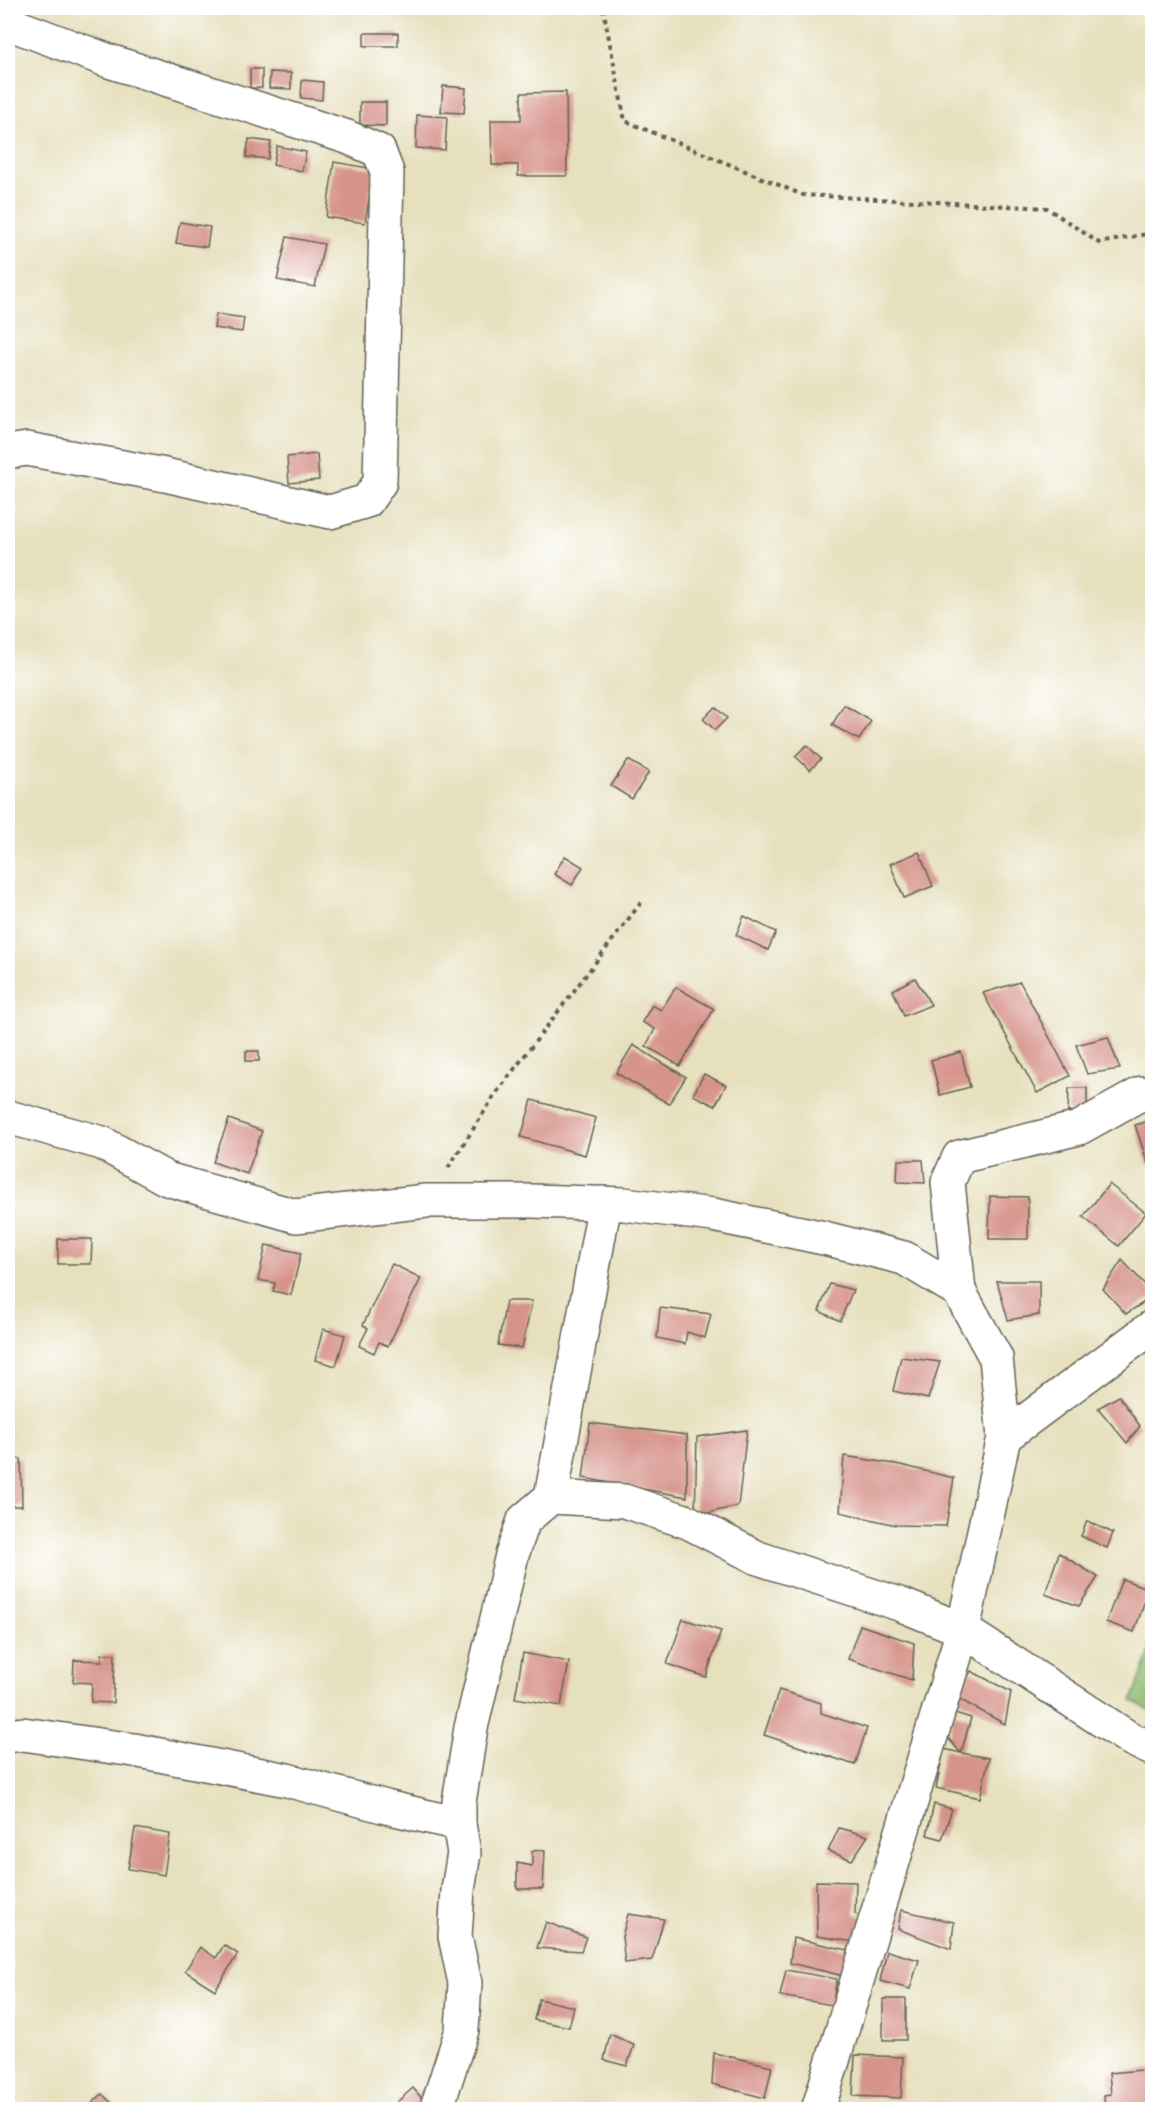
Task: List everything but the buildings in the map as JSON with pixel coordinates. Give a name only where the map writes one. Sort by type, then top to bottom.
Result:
[{"type":"street","points":[[8,23],[109,61],[347,137],[379,151],[387,172],[380,482],[367,501],[330,512],[165,475],[38,451],[27,449],[8,452]]},
{"type":"street","points":[[818,2109],[963,1630],[1004,1437],[996,1358],[959,1291],[948,1182],[959,1157],[1078,1128],[1142,1093]]},
{"type":"street","points":[[8,1118],[102,1143],[167,1179],[296,1216],[426,1201],[605,1203],[713,1215],[904,1258],[959,1291]]},
{"type":"street","points":[[436,2109],[462,2030],[465,1983],[455,1936],[458,1890],[464,1853],[459,1824],[459,1802],[471,1728],[512,1555],[524,1520],[551,1497],[605,1203]]},
{"type":"street","points":[[1004,1437],[1152,1327]]},
{"type":"street","points":[[551,1497],[624,1502],[688,1522],[758,1558],[902,1605],[963,1630],[1129,1738],[1152,1749]]},
{"type":"street","points":[[8,1736],[23,1734],[134,1750],[287,1780],[363,1802],[459,1824]]},
{"type":"path","points":[[603,8],[625,121],[803,195],[1047,208],[1099,243],[1152,233]]},
{"type":"path","points":[[426,1201],[497,1092],[643,900]]},
{"type":"green space","points":[[1152,1646],[1152,1712],[1132,1701]]}]
